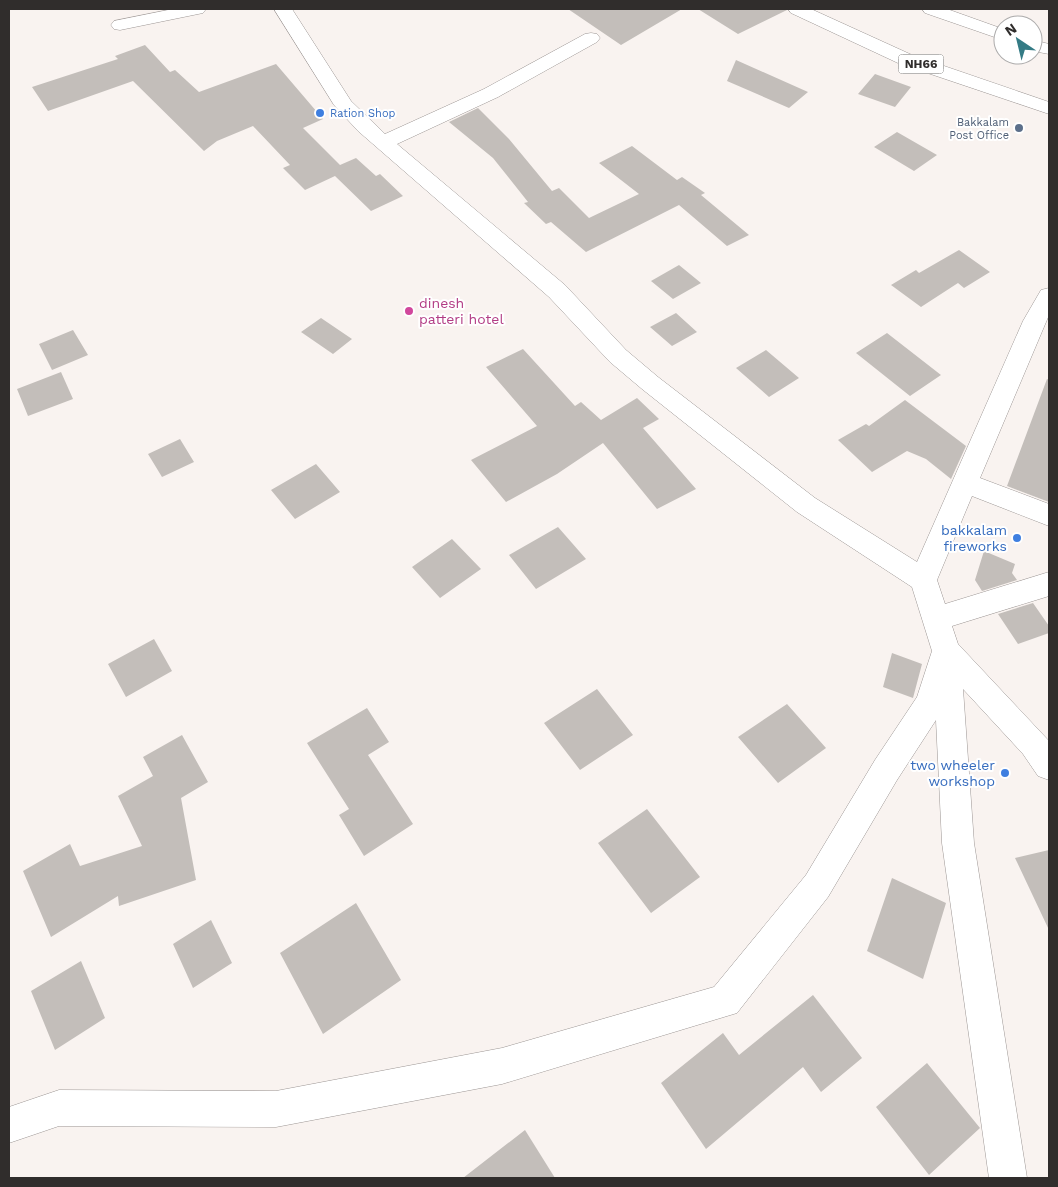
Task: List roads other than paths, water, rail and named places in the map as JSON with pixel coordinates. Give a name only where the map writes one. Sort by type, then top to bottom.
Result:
[{"type":"main road","points":[[120,25],[197,9]]},
{"type":"main road","points":[[284,9],[344,105],[383,144],[557,291],[618,356],[806,504],[923,580],[946,651],[958,842],[1008,1178]]},
{"type":"main road","name":"NH66","points":[[797,9],[906,59],[1049,108]]},
{"type":"main road","points":[[931,9],[993,31]]},
{"type":"main road","points":[[383,144],[419,125],[491,93],[591,38]]},
{"type":"main road","points":[[923,580],[1034,321],[1049,296]]},
{"type":"main road","points":[[965,483],[1049,515]]},
{"type":"main road","points":[[936,619],[1049,584]]},
{"type":"main road","points":[[946,651],[1034,744],[1049,766]]},
{"type":"main road","points":[[9,1124],[58,1108],[276,1109],[502,1066],[725,1001],[818,886],[886,770],[930,702],[946,651]]},
{"type":"place","name":"Ration Shop","points":[[320,113]]},
{"type":"place","name":"Bakkalam Post Office","points":[[1019,128]]},
{"type":"place","name":"dinesh patteri hotel","points":[[409,311]]},
{"type":"place","name":"bakkalam fireworks","points":[[1017,538]]},
{"type":"place","name":"two wheeler workshop","points":[[1005,773]]}]
